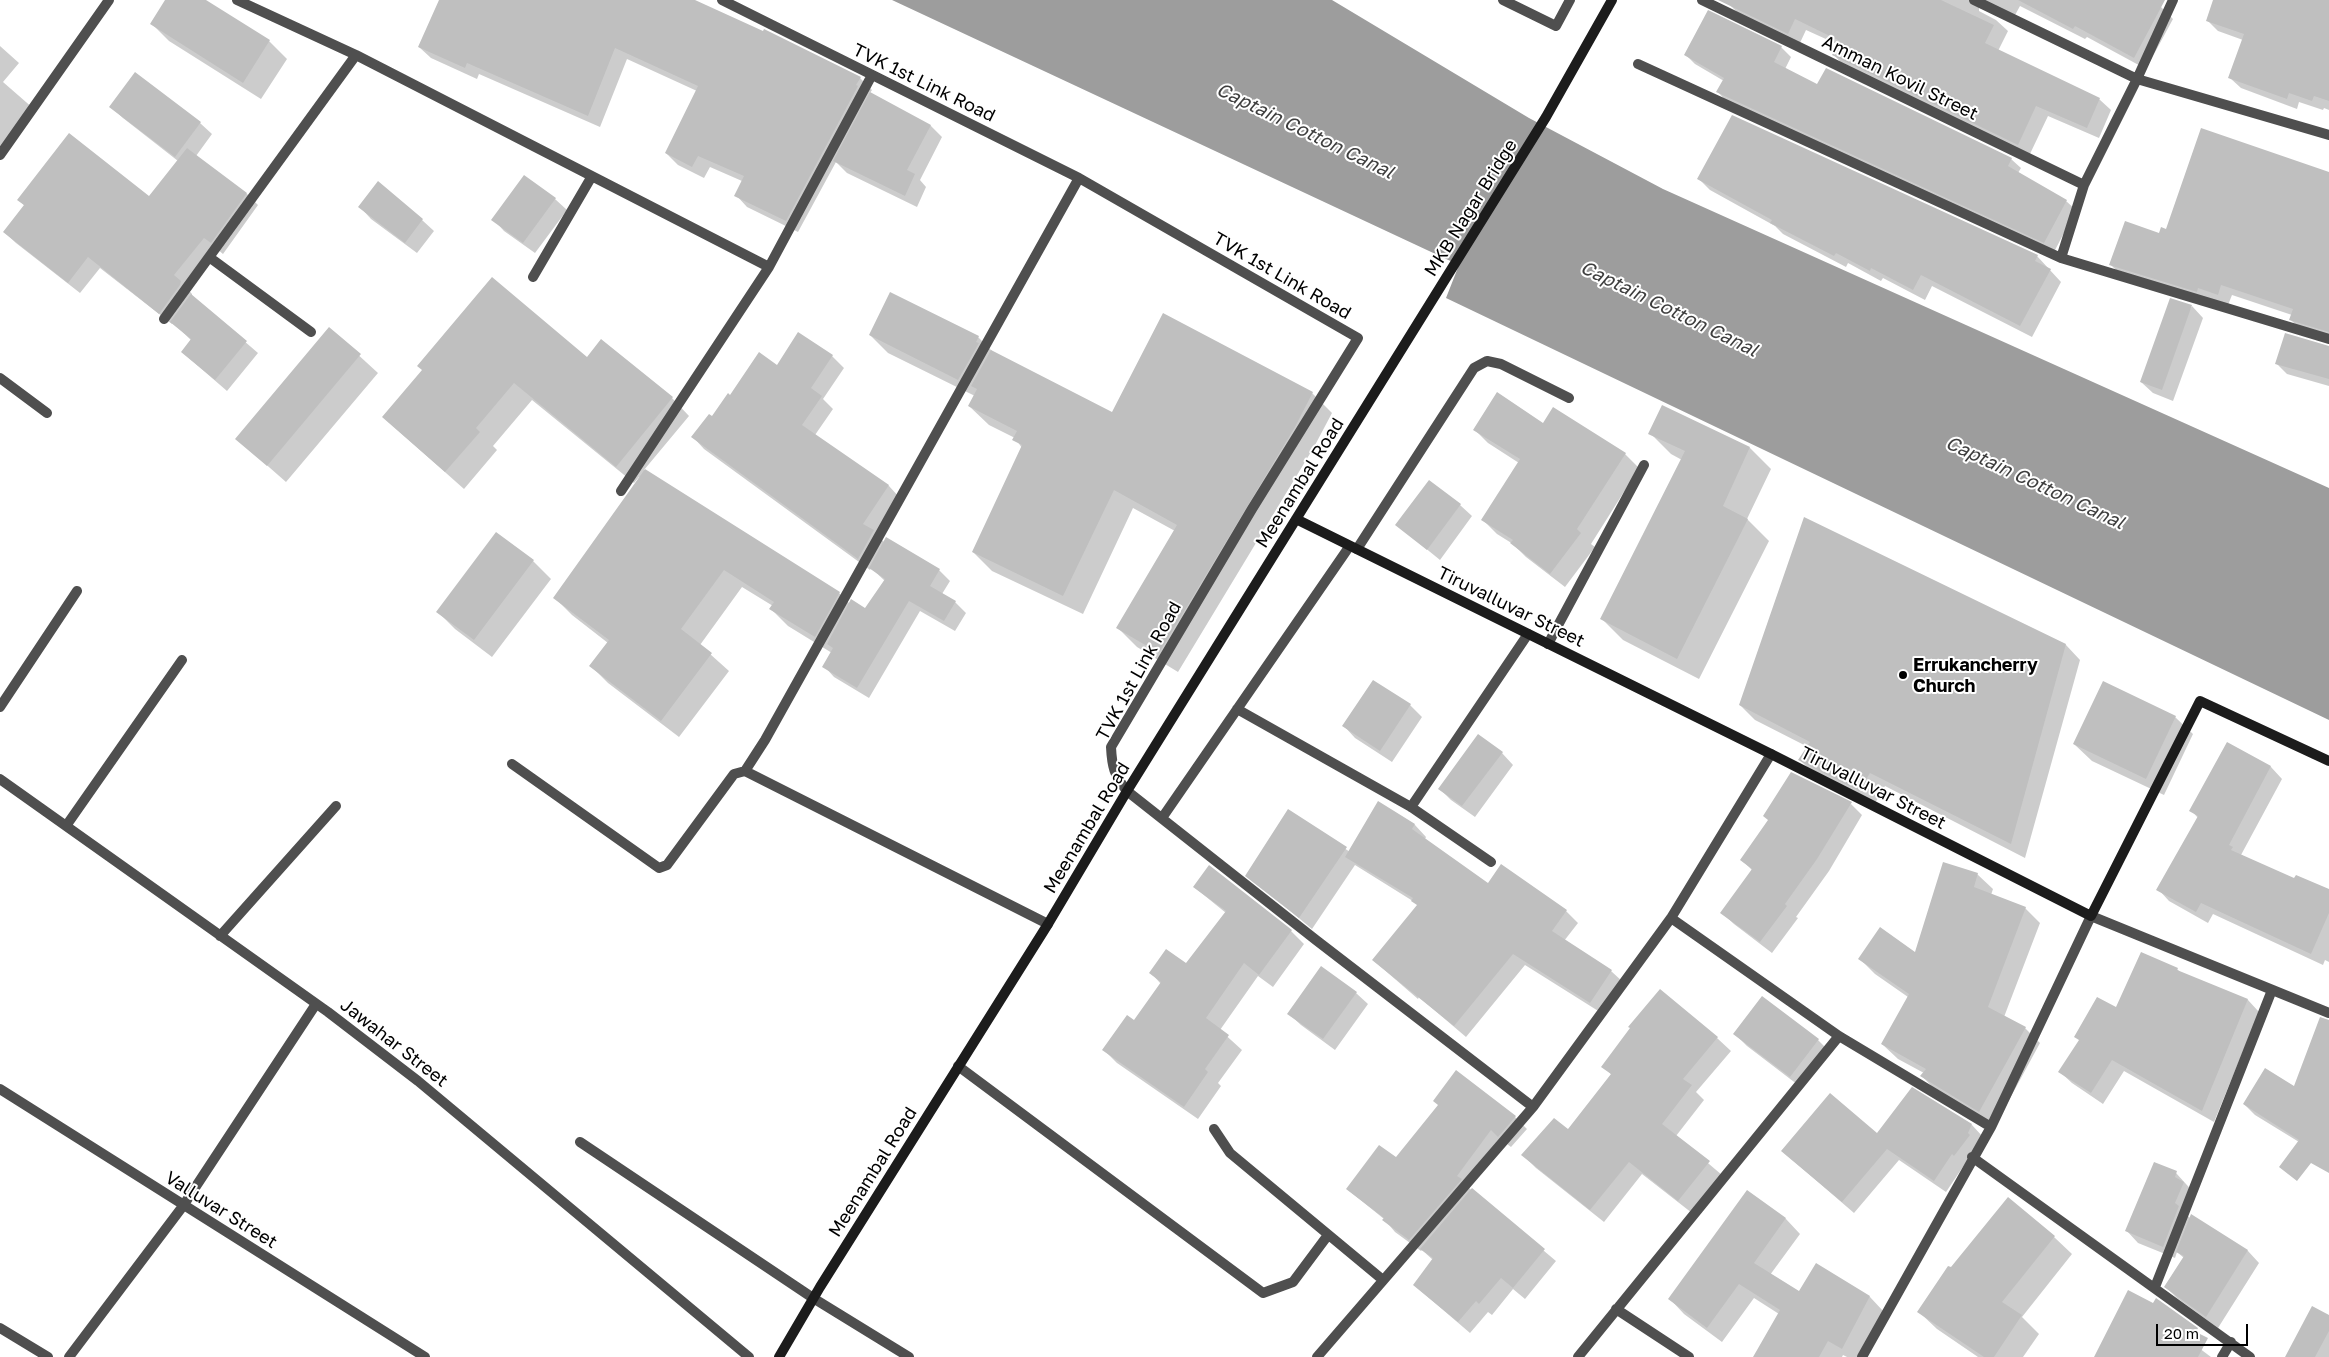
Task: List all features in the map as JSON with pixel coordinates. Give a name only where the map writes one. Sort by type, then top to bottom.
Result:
[{"type":"main road","name":"MKB Nagar Bridge","points":[[1423,317],[1546,117],[1612,0]]},
{"type":"main road","name":"Meenambal Road","points":[[779,1357],[813,1298],[1048,924],[1127,791],[1423,317]]},
{"type":"main road","name":"Tiruvalluvar Street","points":[[1296,519],[1770,754],[2091,916]]},
{"type":"main road","points":[[2091,916],[2200,701],[2329,761]]},
{"type":"street","points":[[0,155],[109,0]]},
{"type":"street","points":[[237,0],[356,54],[769,267]]},
{"type":"street","name":"TVK 1st Link Road","points":[[722,0],[1079,178],[1358,338],[1252,509],[1110,747],[1116,776],[1127,791]]},
{"type":"street","points":[[1503,0],[1556,26],[1570,0]]},
{"type":"street","name":"Amman Kovil Street","points":[[1702,0],[2084,185]]},
{"type":"street","points":[[1974,0],[2137,79],[2329,135]]},
{"type":"street","points":[[2061,258],[2084,185],[2137,79],[2173,0]]},
{"type":"street","points":[[164,319],[356,54]]},
{"type":"street","points":[[1638,64],[2061,258],[2329,339]]},
{"type":"street","points":[[621,491],[769,267],[872,76]]},
{"type":"street","points":[[533,277],[592,176]]},
{"type":"street","points":[[512,764],[658,868],[667,865],[734,774],[745,771],[765,740],[1079,178]]},
{"type":"street","points":[[209,257],[310,332]]},
{"type":"street","points":[[1162,818],[1353,548],[1474,368],[1487,361],[1502,364],[1569,398]]},
{"type":"street","points":[[0,378],[47,413]]},
{"type":"street","points":[[1548,644],[1644,465]]},
{"type":"street","points":[[0,706],[77,591]]},
{"type":"street","points":[[1411,807],[1528,634]]},
{"type":"street","points":[[66,826],[182,660]]},
{"type":"street","points":[[1238,709],[1411,807],[1492,862]]},
{"type":"street","points":[[1317,1357],[1533,1107],[1671,918],[1770,754]]},
{"type":"street","points":[[745,771],[1048,924]]},
{"type":"street","name":"Jawahar Street","points":[[0,779],[316,1004],[418,1081],[749,1357]]},
{"type":"street","points":[[1127,791],[1533,1107]]},
{"type":"street","points":[[220,936],[336,806]]},
{"type":"street","points":[[1862,1357],[1972,1157],[1991,1127],[2091,916],[2329,1013]]},
{"type":"street","points":[[1671,918],[1839,1036],[1991,1127]]},
{"type":"street","points":[[2155,1287],[2272,990]]},
{"type":"street","points":[[69,1357],[183,1206],[316,1004]]},
{"type":"street","points":[[1578,1357],[1839,1036]]},
{"type":"street","points":[[958,1066],[1264,1293],[1293,1282],[1328,1235]]},
{"type":"street","name":"Valluvar Street","points":[[0,1090],[425,1357]]},
{"type":"street","points":[[1214,1130],[1230,1153],[1383,1280]]},
{"type":"street","points":[[580,1142],[813,1298],[909,1357]]},
{"type":"street","points":[[1972,1157],[2250,1357]]},
{"type":"street","points":[[1616,1309],[1689,1357]]},
{"type":"street","points":[[0,1328],[48,1357]]},
{"type":"street","points":[[2222,1357],[2231,1342]]},
{"type":"water","name":"Captain Cotton Canal","points":[[892,0],[1332,0],[1529,118],[1663,189],[2329,488],[2329,720],[1446,298],[1459,265]]},
{"type":"building","points":[[165,0],[206,0],[270,40],[243,83],[150,24]]},
{"type":"building","points":[[439,0],[695,0],[763,31],[764,29],[861,77],[786,221],[734,196],[744,176],[698,156],[692,167],[665,153],[698,86],[615,48],[588,116],[467,63],[465,68],[418,47]]},
{"type":"building","points":[[1718,0],[1941,0],[1994,25],[1985,43],[2100,98],[2087,128],[2036,106],[2018,145],[1832,55],[1840,41],[1795,19],[1788,34]]},
{"type":"building","points":[[2018,0],[2165,0],[2134,58],[2075,26],[2073,29]]},
{"type":"building","points":[[2213,0],[2329,0],[2329,101],[2314,96],[2312,101],[2289,93],[2287,99],[2228,78],[2244,34],[2206,21]]},
{"type":"building","points":[[1708,10],[1782,46],[1774,62],[1817,84],[1826,68],[2012,158],[2008,166],[2067,200],[2044,243],[1716,92],[1724,78],[1684,55]]},
{"type":"building","points":[[135,72],[201,122],[175,157],[109,107]]},
{"type":"building","points":[[870,92],[931,125],[907,170],[915,174],[905,196],[833,161]]},
{"type":"building","points":[[1732,115],[2038,255],[2035,261],[2051,269],[2020,326],[1921,275],[1913,290],[1871,268],[1870,271],[1836,253],[1834,256],[1770,223],[1772,220],[1697,179]]},
{"type":"building","points":[[2201,128],[2329,172],[2329,332],[2289,320],[2293,309],[2221,285],[2218,295],[2198,288],[2197,292],[2109,265],[2125,221],[2159,233],[2161,227],[2166,229]]},
{"type":"building","points":[[69,133],[149,196],[187,148],[247,193],[211,243],[204,238],[174,275],[181,281],[180,285],[159,314],[88,257],[68,283],[3,232],[24,205],[17,200]]},
{"type":"building","points":[[524,175],[556,198],[523,243],[491,220]]},
{"type":"building","points":[[378,181],[423,219],[405,243],[358,207]]},
{"type":"building","points":[[492,277],[587,357],[601,339],[673,397],[616,467],[514,383],[476,428],[480,432],[445,472],[382,417],[422,370],[417,366]]},
{"type":"building","points":[[890,292],[979,336],[976,342],[979,343],[958,380],[869,335]]},
{"type":"building","points":[[191,294],[247,341],[215,380],[181,352],[191,339],[170,322]]},
{"type":"building","points":[[2170,298],[2192,305],[2162,390],[2140,382]]},
{"type":"building","points":[[1163,313],[1313,392],[1295,427],[1159,653],[1116,628],[1177,525],[1114,490],[1063,596],[972,552],[1022,445],[1012,440],[1017,431],[968,406],[977,389],[971,386],[991,350],[1112,412]]},
{"type":"building","points":[[329,327],[361,354],[267,466],[235,439]]},
{"type":"building","points":[[798,332],[833,355],[811,388],[822,396],[802,425],[889,485],[863,524],[874,530],[858,559],[691,437],[709,414],[712,416],[728,393],[730,395],[759,352],[777,365]]},
{"type":"building","points":[[2285,333],[2329,346],[2329,379],[2275,364]]},
{"type":"building","points":[[1497,392],[1543,423],[1553,407],[1626,453],[1577,529],[1581,533],[1550,574],[1510,543],[1513,540],[1481,520],[1520,459],[1473,430]]},
{"type":"building","points":[[1662,405],[1750,447],[1723,506],[1748,519],[1677,659],[1600,619],[1685,451],[1648,434]]},
{"type":"building","points":[[645,469],[840,592],[815,637],[769,609],[774,602],[724,570],[681,629],[712,653],[661,721],[589,666],[609,640],[553,598]]},
{"type":"building","points":[[1429,480],[1461,504],[1427,550],[1395,525]]},
{"type":"building","name":"Errukancherry Church","points":[[1804,517],[2066,644],[2011,844],[1870,773],[1859,791],[1798,760],[1810,742],[1739,705]]},
{"type":"building","points":[[496,532],[534,560],[474,640],[436,612]]},
{"type":"building","points":[[886,537],[940,569],[930,586],[956,601],[944,621],[909,601],[857,688],[822,667],[833,648],[827,644],[851,599],[865,608],[885,579],[869,568]]},
{"type":"building","points":[[1373,680],[1411,704],[1380,751],[1342,726]]},
{"type":"building","points":[[2103,681],[2176,716],[2146,779],[2073,744]]},
{"type":"building","points":[[1478,734],[1503,752],[1462,806],[1438,789]]},
{"type":"building","points":[[2227,742],[2271,766],[2229,845],[2233,847],[2231,850],[2294,878],[2296,875],[2329,889],[2329,913],[2311,954],[2201,903],[2196,912],[2156,890],[2198,816],[2189,811]]},
{"type":"building","points":[[1791,772],[1852,802],[1817,859],[1785,904],[1787,906],[1760,942],[1720,913],[1752,869],[1740,860],[1768,820],[1763,816]]},
{"type":"building","points":[[1378,801],[1415,824],[1412,829],[1488,883],[1501,864],[1567,910],[1552,931],[1612,970],[1590,1003],[1513,954],[1454,1026],[1372,960],[1417,905],[1411,901],[1413,898],[1345,857]]},
{"type":"building","points":[[1288,809],[1347,847],[1299,918],[1245,876]]},
{"type":"building","points":[[1943,862],[1978,873],[1974,887],[2026,907],[1988,1007],[2026,1027],[1979,1112],[1920,1076],[1926,1069],[1881,1044],[1909,994],[1858,959],[1880,927],[1915,952]]},
{"type":"building","points":[[1209,865],[1292,930],[1259,975],[1244,963],[1206,1018],[1229,1035],[1205,1069],[1208,1072],[1184,1107],[1102,1050],[1127,1015],[1134,1020],[1161,982],[1149,973],[1166,949],[1186,963],[1226,911],[1193,887]]},
{"type":"building","points":[[2141,952],[2178,968],[2177,970],[2248,999],[2202,1111],[2112,1060],[2091,1093],[2058,1072],[2079,1040],[2074,1037],[2097,997],[2116,1007]]},
{"type":"building","points":[[1321,966],[1357,992],[1323,1039],[1287,1014]]},
{"type":"building","points":[[1660,989],[1718,1037],[1683,1079],[1692,1085],[1662,1124],[1710,1161],[1678,1201],[1629,1162],[1590,1210],[1521,1155],[1554,1118],[1568,1129],[1611,1074],[1601,1067],[1630,1028],[1628,1027]]},
{"type":"building","points":[[1762,996],[1819,1039],[1790,1077],[1733,1034]]},
{"type":"building","points":[[2320,1017],[2329,1020],[2329,1173],[2311,1163],[2297,1181],[2279,1167],[2299,1140],[2243,1104],[2265,1068],[2294,1086]]},
{"type":"building","points":[[1456,1070],[1516,1116],[1498,1137],[1491,1130],[1457,1176],[1462,1179],[1409,1240],[1346,1189],[1379,1145],[1396,1157],[1438,1105],[1433,1101]]},
{"type":"building","points":[[1912,1087],[1972,1124],[1968,1133],[1970,1135],[1954,1156],[1952,1154],[1934,1181],[1887,1149],[1842,1202],[1781,1151],[1830,1093],[1877,1133]]},
{"type":"building","points":[[2154,1162],[2177,1171],[2175,1177],[2184,1182],[2175,1203],[2179,1206],[2163,1247],[2125,1231]]},
{"type":"building","points":[[1472,1188],[1545,1249],[1513,1288],[1501,1278],[1479,1304],[1476,1301],[1458,1322],[1413,1285],[1433,1258],[1420,1249]]},
{"type":"building","points":[[1747,1190],[1786,1218],[1754,1263],[1799,1291],[1816,1263],[1870,1296],[1842,1349],[1828,1341],[1819,1357],[1753,1357],[1780,1310],[1739,1284],[1707,1328],[1668,1299]]},
{"type":"building","points":[[2008,1197],[2055,1236],[2002,1302],[2022,1315],[1994,1357],[1984,1357],[1917,1312],[1948,1266],[1951,1267]]},
{"type":"building","points":[[2191,1214],[2248,1250],[2206,1317],[2164,1287],[2184,1256],[2176,1252]]},
{"type":"building","points":[[2128,1290],[2153,1303],[2156,1298],[2198,1328],[2196,1332],[2208,1338],[2198,1357],[2094,1357]]},
{"type":"building","points":[[2312,1306],[2329,1315],[2329,1331],[2315,1357],[2285,1357]]},
{"type":"place","name":"Errukancherry Church","points":[[1903,675]]}]
